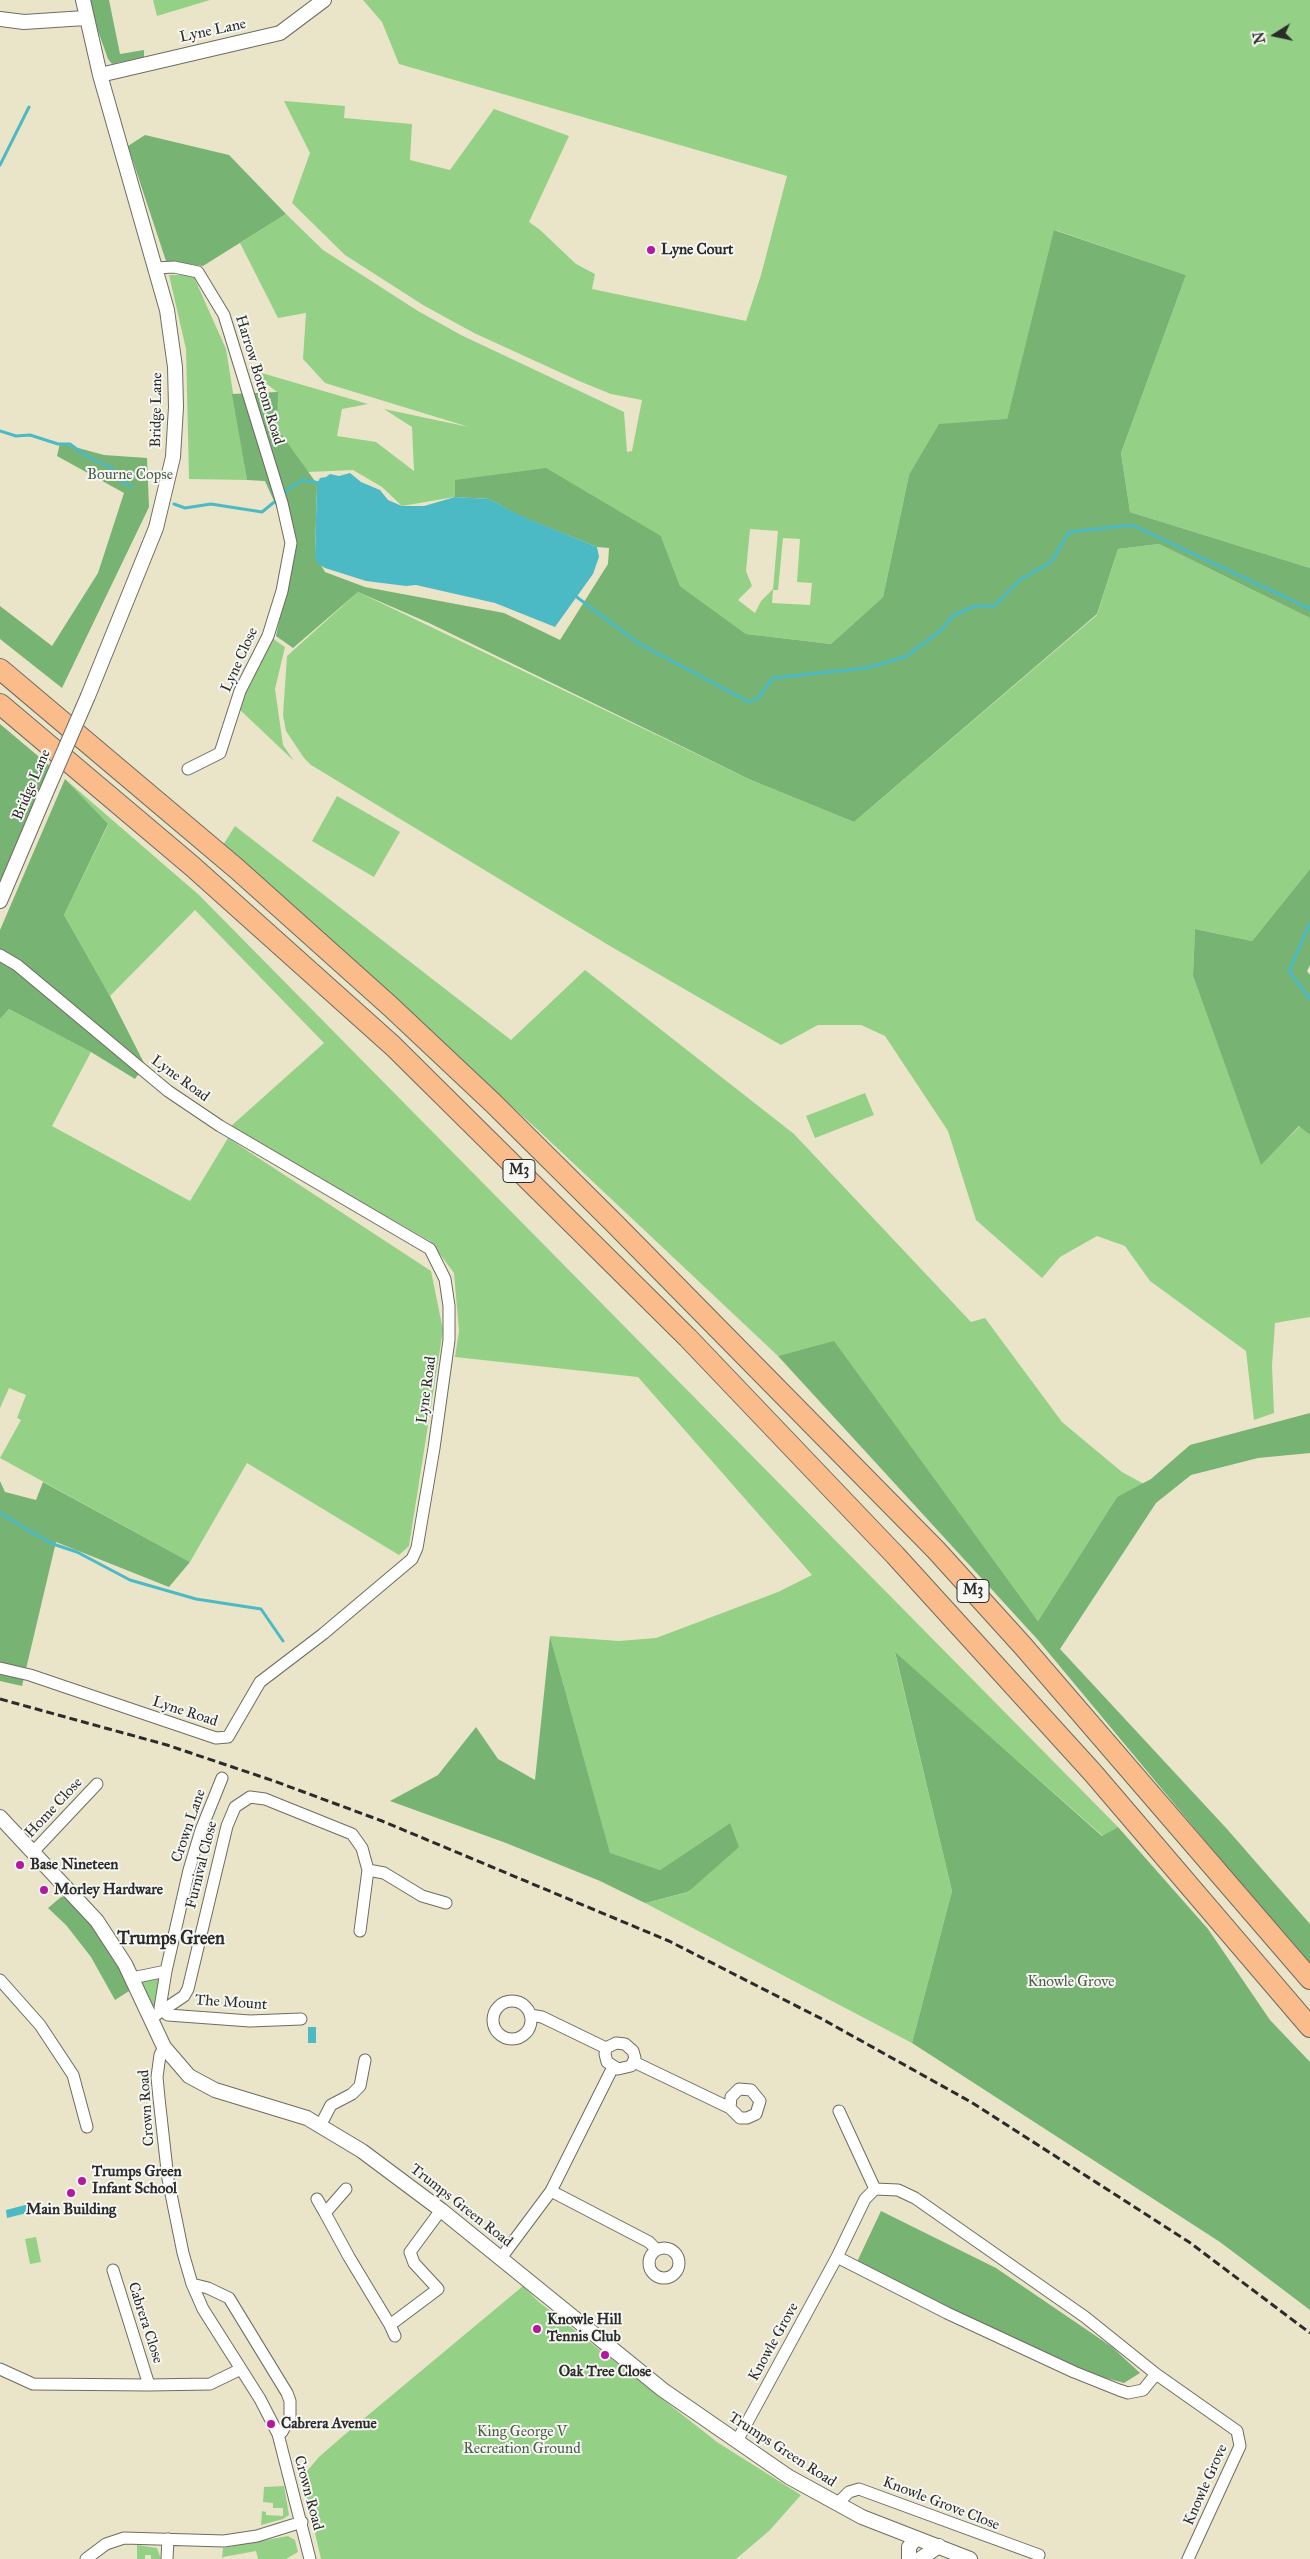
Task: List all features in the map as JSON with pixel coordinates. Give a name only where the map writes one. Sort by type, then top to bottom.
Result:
[{"type":"highway","name":"M3","points":[[0,670],[229,862],[391,1007],[608,1217],[936,1550],[1023,1646],[1310,1979]]},
{"type":"highway","name":"M3","points":[[0,704],[192,866],[393,1046],[688,1338],[895,1555],[1093,1772],[1310,2027]]},
{"type":"street","name":"Bridge Lane","points":[[0,901],[88,696],[156,528],[173,457],[176,407],[175,367],[167,310],[100,75],[82,0]]},
{"type":"street","name":"Lyne Lane","points":[[100,75],[280,33],[324,0]]},
{"type":"street","points":[[0,19],[24,22],[85,18]]},
{"type":"street","name":"Harrow Bottom Road","points":[[156,268],[174,267],[198,272],[224,315],[281,498],[291,543]]},
{"type":"street","name":"Lyne Close","points":[[188,769],[220,753],[240,691],[268,636],[282,591],[291,543]]},
{"type":"street","name":"Lyne Road","points":[[0,955],[17,965],[126,1058],[183,1101],[220,1126],[430,1249],[445,1278],[449,1315],[449,1340],[434,1448],[417,1548],[412,1559],[323,1634],[260,1682],[228,1737],[216,1738],[30,1675],[0,1668]]},
{"type":"street","name":"Crown Lane","points":[[156,2015],[160,2005],[166,1971],[197,1841],[222,1778]]},
{"type":"street","name":"Home Close","points":[[33,1852],[96,1784]]},
{"type":"street","name":"Furnival Close","points":[[156,2015],[184,1996],[188,1989],[227,1826],[235,1808],[250,1797],[265,1799],[352,1834],[362,1848],[368,1870],[360,1931]]},
{"type":"street","name":"Trumps Green Road","points":[[0,1817],[96,1921],[118,1951],[132,1978],[156,2015],[164,2047],[178,2066],[202,2083],[237,2098],[292,2112],[362,2151],[441,2210],[663,2390],[790,2477],[862,2517],[970,2559]]},
{"type":"street","points":[[368,1870],[384,1873],[422,1896],[446,1903]]},
{"type":"street","points":[[132,1978],[166,1971]]},
{"type":"street","points":[[0,1980],[40,2025],[73,2074],[87,2126]]},
{"type":"street","name":"The Mount","points":[[156,2015],[250,2021],[301,2019]]},
{"type":"street","points":[[530,2015],[542,2017],[606,2048]]},
{"type":"street","points":[[606,2048],[612,2043],[625,2044],[633,2051],[634,2062]]},
{"type":"street","name":"Crown Road","points":[[164,2047],[160,2055],[157,2076],[168,2179],[183,2253],[192,2284],[203,2309],[260,2399],[278,2434],[310,2559]]},
{"type":"street","points":[[606,2048],[606,2059],[613,2067],[625,2069],[634,2062]]},
{"type":"street","points":[[320,2126],[331,2105],[352,2094],[360,2086],[364,2060]]},
{"type":"street","points":[[634,2062],[730,2108]]},
{"type":"street","points":[[500,2258],[551,2191],[613,2067]]},
{"type":"street","points":[[839,2111],[875,2189]]},
{"type":"street","points":[[325,2213],[346,2189]]},
{"type":"street","name":"Knowle Grove","points":[[737,2441],[837,2257],[865,2199],[875,2189],[898,2190],[915,2198],[1085,2317],[1156,2374],[1237,2431],[1241,2442],[1188,2559]]},
{"type":"street","points":[[551,2191],[649,2242],[657,2250]]},
{"type":"street","points":[[317,2199],[348,2257],[395,2336]]},
{"type":"street","points":[[390,2325],[442,2286],[414,2263],[410,2252],[441,2210]]},
{"type":"street","points":[[837,2257],[947,2313],[1074,2372],[1119,2390],[1128,2393],[1143,2390],[1156,2374]]},
{"type":"street","name":"Cabrera Close","points":[[112,2270],[149,2385]]},
{"type":"street","points":[[192,2284],[214,2290],[229,2298],[287,2394],[291,2410],[290,2417],[282,2432],[278,2434]]},
{"type":"street","points":[[0,2369],[33,2384],[149,2385],[210,2384],[241,2369]]},
{"type":"street","name":"Knowle Grove Close","points":[[837,2504],[850,2492],[859,2490],[1039,2555]]},
{"type":"street","points":[[86,2559],[100,2547],[117,2539],[135,2537],[224,2541],[257,2536],[302,2522]]},
{"type":"street","points":[[909,2559],[909,2547],[916,2538]]},
{"type":"street","points":[[167,2559],[168,2539]]},
{"type":"street","points":[[920,2559],[939,2546]]},
{"type":"green space","points":[[90,0],[109,0],[120,54],[144,50],[144,57],[112,64],[108,59],[92,14]]},
{"type":"green space","points":[[153,0],[210,0],[157,16]]},
{"type":"green space","points":[[363,0],[1310,0],[1310,568],[1130,512],[1121,453],[1186,275],[1055,230],[1007,419],[909,475],[883,597],[831,644],[746,634],[680,586],[661,536],[455,480],[455,497],[402,506],[382,487],[353,470],[308,472],[277,428],[277,392],[248,369],[368,404],[342,409],[337,436],[376,442],[414,471],[412,427],[384,409],[469,427],[325,383],[303,359],[306,313],[278,318],[240,243],[286,214],[323,250],[418,311],[461,335],[624,412],[627,452],[632,451],[642,400],[611,394],[474,333],[423,305],[345,255],[292,203],[310,153],[284,101],[345,106],[344,118],[412,124],[410,160],[450,170],[494,109],[569,136],[529,222],[576,264],[595,274],[592,289],[746,321],[761,275],[787,176],[399,64],[382,22]],"holes":[[[750,529],[778,531],[773,589],[761,601],[755,613],[738,600],[752,586],[746,571]],[[783,538],[800,539],[797,582],[812,583],[810,605],[772,603],[773,590],[778,590]]]},
{"type":"green space","points":[[145,135],[229,155],[286,214],[203,266],[166,261],[128,146]]},
{"type":"green space","points":[[1054,230],[1186,275],[1121,453],[1130,512],[1310,568],[1310,618],[1159,544],[1118,549],[1097,614],[854,822],[751,780],[429,623],[358,592],[293,648],[276,636],[295,548],[265,481],[247,480],[232,394],[278,392],[277,428],[317,484],[315,555],[325,572],[365,587],[504,613],[560,640],[608,564],[609,548],[597,547],[520,516],[489,499],[455,497],[455,480],[546,468],[661,536],[680,586],[746,634],[831,644],[883,597],[909,475],[939,424],[1007,419]]},
{"type":"green space","points":[[169,275],[193,275],[226,349],[247,480],[189,479],[186,349]]},
{"type":"green space","name":"Bourne Copse","points":[[60,443],[104,455],[147,458],[149,507],[62,688],[0,639],[0,606],[52,646],[98,573],[124,493],[57,456]]},
{"type":"green space","points":[[1159,544],[1310,618],[1310,869],[1252,941],[1195,929],[1193,976],[1261,1164],[1300,1126],[1310,1135],[1310,1317],[1275,1323],[1272,1366],[1274,1413],[1254,1420],[1246,1351],[1150,1281],[1125,1246],[1097,1236],[1060,1257],[1042,1278],[976,1220],[948,1131],[885,1036],[861,1025],[818,1025],[781,1045],[610,946],[311,765],[286,731],[283,715],[287,656],[358,592],[751,780],[854,822],[1097,615],[1118,549]]},
{"type":"green space","points":[[272,638],[285,647],[275,689],[283,745],[294,761],[238,708]]},
{"type":"green space","points":[[0,724],[50,766],[0,886]]},
{"type":"green space","points":[[65,779],[199,895],[1118,1827],[1103,1836],[895,1653],[952,1891],[912,2043],[645,1903],[689,1892],[730,1823],[660,1870],[610,1854],[550,1636],[619,1641],[656,1638],[778,1592],[812,1575],[638,1377],[455,1357],[459,1331],[454,1273],[430,1241],[230,1127],[324,1043],[195,910],[110,996],[64,915],[108,825]]},
{"type":"green space","points":[[65,779],[108,824],[64,915],[110,996],[145,1065],[135,1079],[91,1052],[9,1009],[0,1019],[0,930]]},
{"type":"green space","points":[[337,796],[400,832],[374,877],[312,841]]},
{"type":"green space","points":[[235,826],[511,1040],[585,970],[794,1134],[971,1322],[985,1318],[1062,1422],[1122,1472],[1144,1484],[1117,1497],[1038,1621],[834,1342],[778,1356],[538,1130],[223,845]]},
{"type":"green space","points":[[1310,869],[1310,965],[1307,971],[1310,975],[1310,1135],[1299,1126],[1261,1165],[1193,976],[1195,929],[1252,941]]},
{"type":"green space","points":[[9,1009],[91,1052],[52,1126],[190,1201],[228,1138],[431,1271],[443,1330],[409,1546],[399,1555],[247,1463],[190,1562],[0,1458],[21,1420],[17,1418],[26,1395],[9,1388],[0,1408],[0,1019]]},
{"type":"green space","points":[[865,1093],[874,1115],[815,1138],[806,1116]]},
{"type":"green space","points":[[834,1341],[1038,1621],[1117,1497],[1151,1479],[1190,1445],[1310,1413],[1310,1453],[1258,1458],[1191,1475],[1156,1503],[1060,1649],[1227,1829],[1310,1924],[1310,1967],[1038,1640],[778,1356]]},
{"type":"green space","points":[[0,1481],[5,1492],[36,1500],[43,1482],[190,1562],[169,1587],[56,1542],[22,1686],[0,1681]]},
{"type":"green space","points":[[550,1636],[610,1853],[660,1870],[730,1823],[739,1847],[688,1892],[645,1903],[600,1881],[506,1843],[390,1801],[438,1775],[476,1727],[498,1759],[535,1780]]},
{"type":"green space","name":"Knowle Grove","points":[[895,1652],[1102,1836],[1118,1827],[1208,1929],[1270,2020],[1310,2062],[1310,2310],[1220,2242],[912,2043],[952,1891]]},
{"type":"green space","points":[[61,1897],[71,1898],[114,1955],[129,1991],[115,2000],[91,1957],[66,1925],[48,1908]]},
{"type":"green space","points":[[156,1978],[159,1980],[155,2010],[140,1982]]},
{"type":"green space","points":[[881,2211],[996,2268],[1112,2347],[1140,2373],[1124,2383],[1073,2369],[856,2264]]},
{"type":"green space","points":[[36,2237],[41,2262],[30,2264],[25,2239]]},
{"type":"green space","name":"King George V Recreation Ground","points":[[523,2286],[539,2302],[717,2442],[801,2495],[769,2531],[736,2559],[321,2559],[302,2477],[319,2457],[343,2436]]},
{"type":"green space","points":[[284,2486],[289,2515],[283,2519],[261,2525],[262,2511],[266,2512],[266,2515],[283,2516],[283,2508],[273,2508],[273,2503],[263,2502],[264,2487]]},
{"type":"green space","points":[[288,2536],[295,2540],[298,2552],[286,2559],[258,2559],[256,2551],[223,2557],[222,2559],[223,2548]]},
{"type":"green space","points":[[137,2545],[157,2548],[161,2559],[151,2559],[151,2555],[145,2555],[145,2559],[137,2559]]},
{"type":"water","points":[[350,473],[361,482],[380,490],[388,500],[402,506],[424,506],[455,497],[489,499],[521,516],[597,547],[599,557],[593,574],[555,627],[495,603],[416,585],[406,586],[366,581],[325,568],[317,563],[315,555],[317,484],[320,478],[330,474],[339,476]]},
{"type":"water","points":[[308,2027],[316,2027],[316,2043],[308,2043]]},
{"type":"water","points":[[29,2204],[31,2212],[7,2218],[6,2210]]},
{"type":"waterway","points":[[0,165],[29,107]]},
{"type":"waterway","points":[[0,431],[16,436],[30,435],[58,444],[70,444],[83,454],[111,468],[122,482],[131,486]]},
{"type":"waterway","points":[[283,495],[289,488],[303,480],[320,483]]},
{"type":"waterway","points":[[174,504],[185,508],[211,504],[262,512],[278,499]]},
{"type":"waterway","points":[[574,595],[638,643],[749,702],[758,698],[773,678],[866,668],[905,657],[939,632],[954,615],[975,606],[994,606],[1020,580],[1051,562],[1069,532],[1132,525],[1310,609]]},
{"type":"waterway","points":[[1310,923],[1289,971],[1310,999]]},
{"type":"waterway","points":[[0,1513],[53,1544],[77,1552],[130,1580],[196,1599],[261,1609],[283,1641]]},
{"type":"railway","points":[[0,1699],[167,1745],[274,1781],[382,1821],[669,1941],[822,2019],[971,2102],[1189,2242],[1310,2333]]},
{"type":"place","name":"Lyne Court","points":[[651,250]]},
{"type":"place","name":"Base Nineteen","points":[[20,1865]]},
{"type":"place","name":"Morley Hardware","points":[[44,1890]]},
{"type":"place","name":"Trumps Green Infant School","points":[[82,2181]]},
{"type":"place","name":"Main Building","points":[[71,2193]]},
{"type":"place","name":"Knowle Hill Tennis Club","points":[[537,2329]]},
{"type":"place","name":"Oak Tree Close","points":[[605,2355]]},
{"type":"place","name":"Cabrera Avenue","points":[[271,2424]]},
{"type":"district","name":"Trumps Green","points":[[171,1940]]}]
